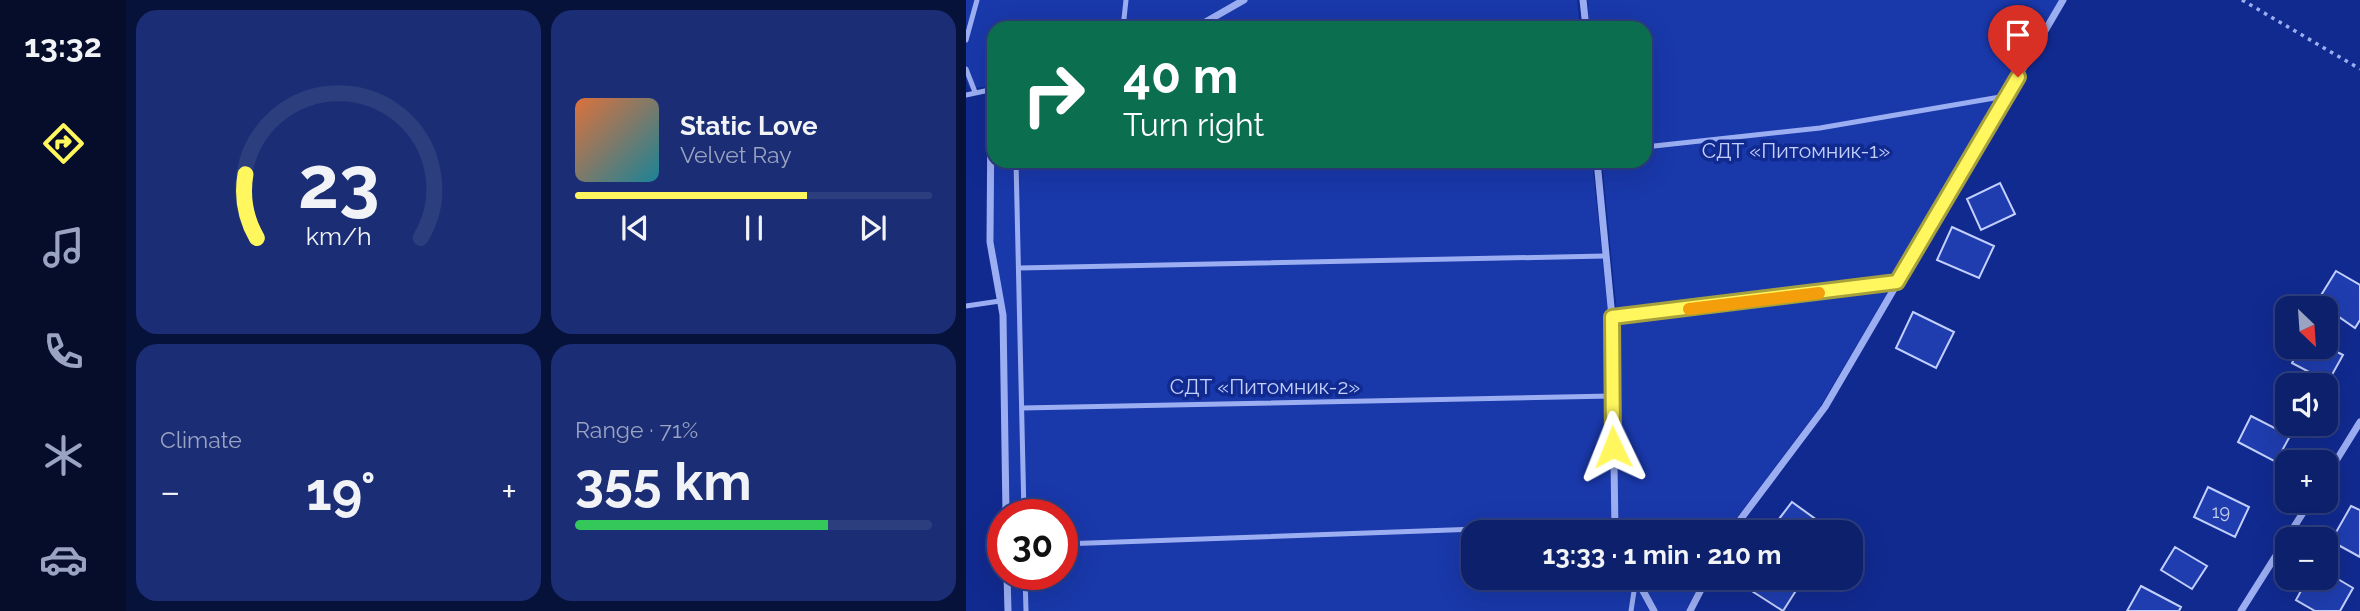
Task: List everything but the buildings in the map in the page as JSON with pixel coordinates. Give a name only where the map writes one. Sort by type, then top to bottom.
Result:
[{"type":"street","points":[[1207,21],[1244,0]]},
{"type":"street","points":[[1583,0],[1585,21]]},
{"type":"street","points":[[1740,520],[1825,407],[2063,0]]},
{"type":"street","points":[[991,168],[990,242],[1000,300],[1006,499]]},
{"type":"street","points":[[1598,168],[1612,317],[1615,520]]},
{"type":"street","points":[[2338,458],[2360,422]]},
{"type":"street","points":[[2241,611],[2303,513]]},
{"type":"street","points":[[1007,590],[1008,611]]},
{"type":"street","points":[[1643,590],[1654,611]]},
{"type":"street","points":[[1690,611],[1701,590]]},
{"type":"lane","points":[[966,40],[977,0]]},
{"type":"lane","points":[[1124,21],[1126,0]]},
{"type":"lane","points":[[966,69],[975,92]]},
{"type":"lane","points":[[966,95],[987,91]]},
{"type":"lane","points":[[1652,146],[1820,128],[2006,96]]},
{"type":"lane","points":[[1016,168],[1024,499]]},
{"type":"lane","points":[[1019,268],[1605,256]]},
{"type":"lane","points":[[1612,317],[1897,282]]},
{"type":"lane","points":[[966,306],[1000,300]]},
{"type":"lane","points":[[1022,408],[1612,396]]},
{"type":"lane","points":[[1078,544],[1461,532]]},
{"type":"lane","points":[[1025,590],[1026,611]]},
{"type":"lane","points":[[1631,611],[1634,590]]},
{"type":"path","points":[[2242,0],[2360,69]]},
{"type":"green space","points":[[966,0],[1577,0],[1579,21],[987,21],[987,86],[970,89],[966,80]]},
{"type":"green space","name":"СДТ «Питомник-1»","points":[[1587,0],[2060,0],[1820,407],[1735,520],[1618,520],[1617,314],[1603,168],[1652,168],[1652,21],[1589,21]]},
{"type":"green space","name":"СДТ «Питомник-2»","points":[[994,168],[1593,168],[1609,321],[1612,520],[1461,520],[1461,590],[1640,590],[1651,611],[1011,611],[1010,590],[1078,590],[1078,499],[1009,499],[1005,314],[994,242]]},
{"type":"green space","points":[[1645,590],[1697,590],[1686,611],[1657,611]]},
{"type":"slow traffic","points":[[1689,309],[1819,293]]},
{"type":"route","points":[[1613,447],[1612,317],[1897,282],[2018,77]]}]
